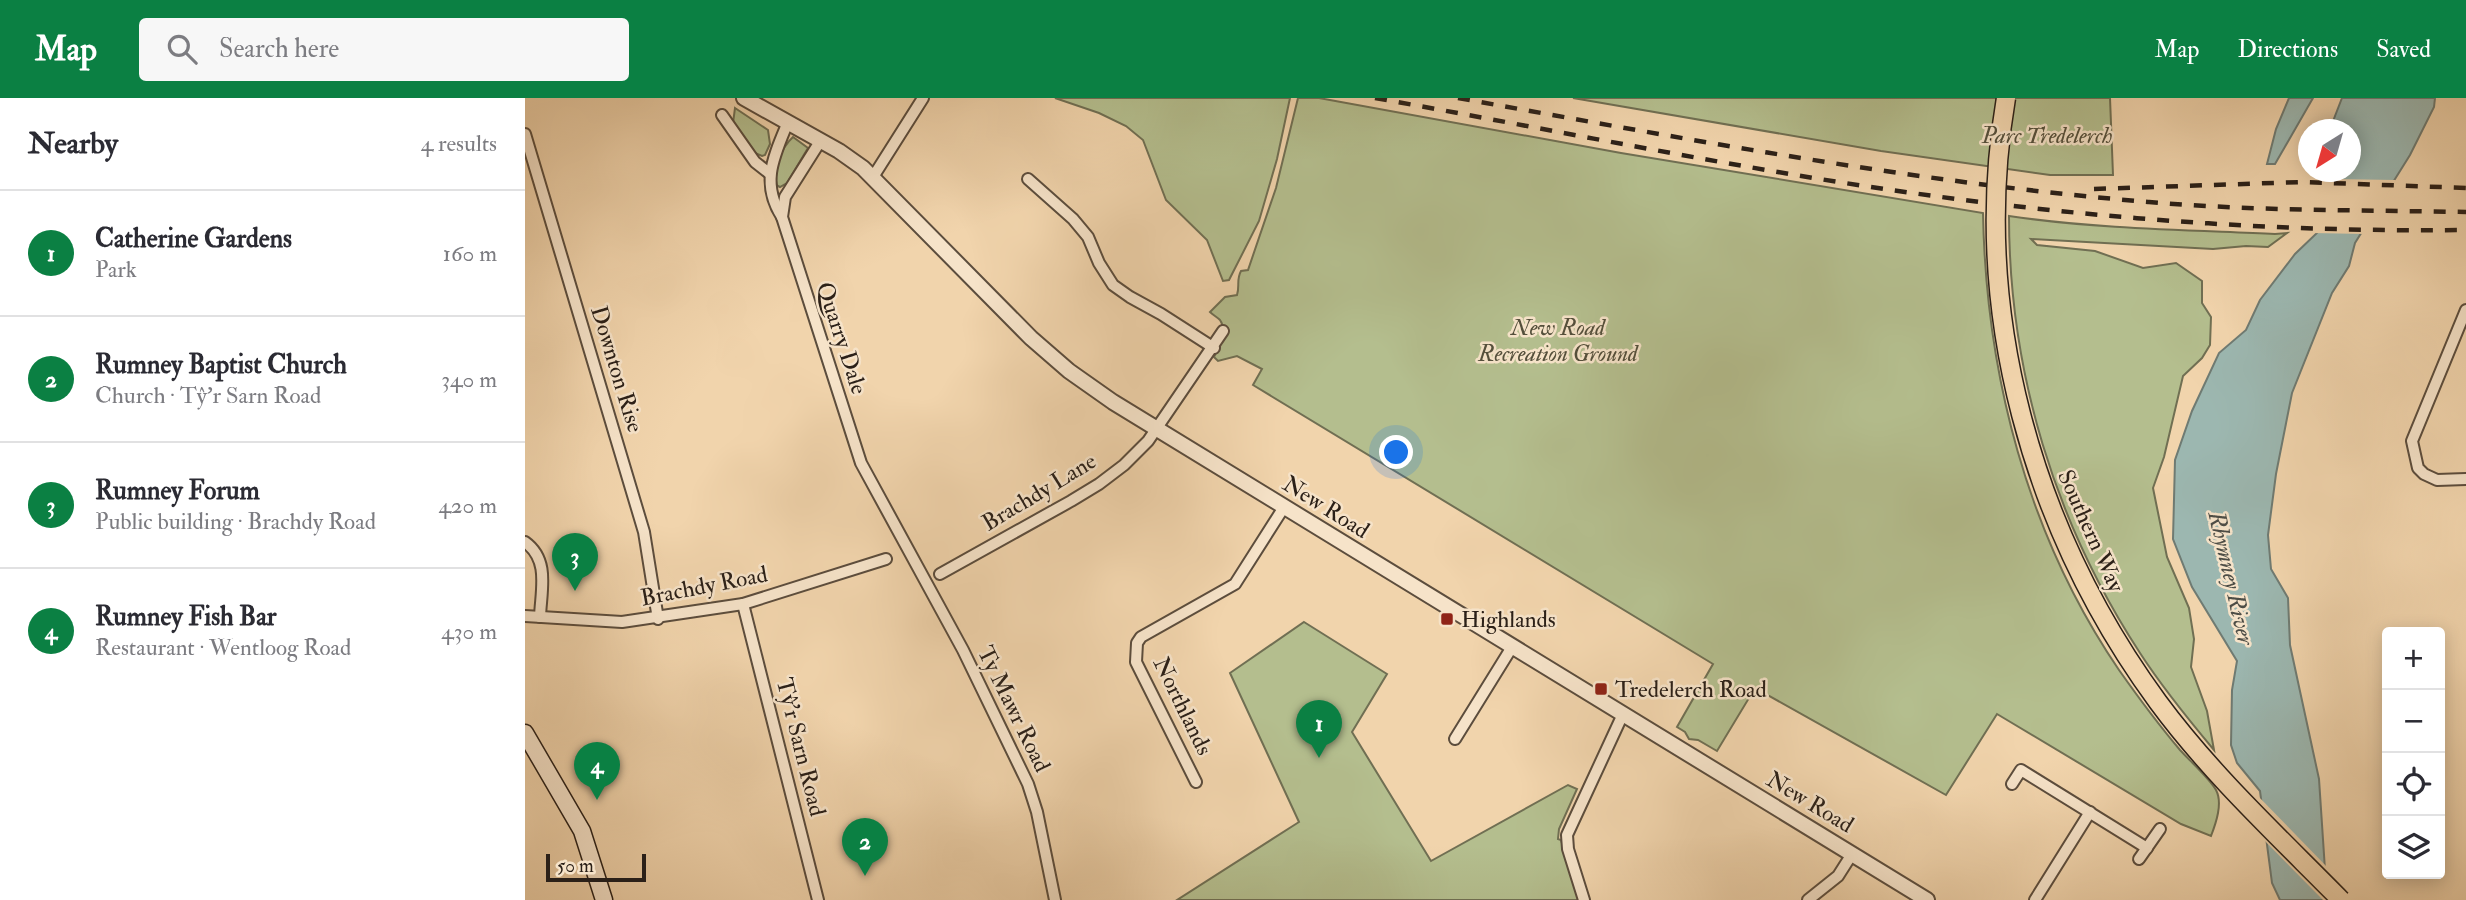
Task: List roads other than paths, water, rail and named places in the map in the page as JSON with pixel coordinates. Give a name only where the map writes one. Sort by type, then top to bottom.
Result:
[{"type":"main road","name":"Southern Way","points":[[2006,98],[1998,159],[1996,227],[2003,323],[2025,430],[2060,532],[2099,611],[2159,703],[2244,801],[2341,900]]},
{"type":"main road","points":[[525,733],[582,831],[604,900]]},
{"type":"street","name":"New Road","points":[[744,98],[854,161],[1051,357],[1085,383],[1155,429],[1927,900]]},
{"type":"street","points":[[873,177],[923,98]]},
{"type":"street","points":[[722,115],[755,162],[769,173],[788,122]]},
{"type":"street","name":"Downton Rise","points":[[525,134],[644,532],[658,619]]},
{"type":"street","points":[[782,217],[785,197],[821,140]]},
{"type":"street","name":"Quarry Dale","points":[[769,173],[773,196],[862,463],[906,547]]},
{"type":"street","points":[[1028,179],[1073,219],[1088,237],[1099,263],[1114,285],[1214,348]]},
{"type":"street","points":[[2466,310],[2412,441],[2418,468],[2424,474],[2437,480],[2466,479]]},
{"type":"street","name":"Brachdy Lane","points":[[940,574],[1099,484],[1136,453],[1214,348],[1223,331]]},
{"type":"street","name":"Northlands","points":[[1196,782],[1136,662],[1137,643],[1141,637],[1235,584],[1284,507]]},
{"type":"street","points":[[525,542],[534,549],[541,561],[540,617]]},
{"type":"street","name":"Ty Mawr Road","points":[[906,547],[963,650],[1024,775],[1037,812],[1055,900]]},
{"type":"street","name":"Brachdy Road","points":[[525,616],[608,622],[658,619],[743,604],[886,559]]},
{"type":"street","name":"Tŷ'r Sarn Road","points":[[743,604],[818,900]]},
{"type":"street","points":[[1455,738],[1512,647]]},
{"type":"street","points":[[1584,900],[1568,849],[1567,835],[1623,714]]},
{"type":"street","points":[[2012,784],[2021,770],[2147,848]]},
{"type":"street","points":[[2035,900],[2090,812]]},
{"type":"street","points":[[2139,859],[2160,830]]},
{"type":"street","points":[[1808,900],[1838,876],[1852,854]]},
{"type":"water","points":[[2289,98],[2313,98],[2301,119],[2298,119],[2298,124],[2275,164],[2267,164],[2276,129]]},
{"type":"water","name":"Rhymney River","points":[[2342,98],[2435,98],[2434,107],[2410,155],[2355,243],[2349,266],[2332,293],[2292,393],[2276,474],[2268,535],[2271,569],[2288,598],[2290,645],[2319,779],[2327,900],[2280,900],[2272,883],[2260,791],[2237,763],[2231,745],[2232,690],[2237,661],[2192,587],[2173,539],[2175,460],[2192,411],[2219,353],[2246,330],[2260,300],[2295,254],[2318,232],[2336,182],[2361,182],[2361,119],[2334,119]]},
{"type":"railway","points":[[1375,98],[1727,163],[1949,198],[2121,217],[2207,223],[2293,228],[2466,230]]},
{"type":"railway","points":[[1458,98],[1889,172],[2062,194],[2228,207],[2466,212]]},
{"type":"railway","points":[[2094,189],[2302,182],[2466,188]]},
{"type":"place","name":"Rumney Forum","points":[[575,591]]},
{"type":"place","name":"Highlands","points":[[1447,619]]},
{"type":"place","name":"Tredelerch Road","points":[[1601,689]]},
{"type":"place","name":"Catherine Gardens","points":[[1319,758]]},
{"type":"place","name":"Rumney Fish Bar","points":[[597,800]]},
{"type":"place","name":"Rumney Baptist Church","points":[[865,876]]},
{"type":"park label","name":"Parc Tredelerch","points":[[2047,135]]},
{"type":"park label","name":"New Road Recreation Ground","points":[[1558,340]]}]
